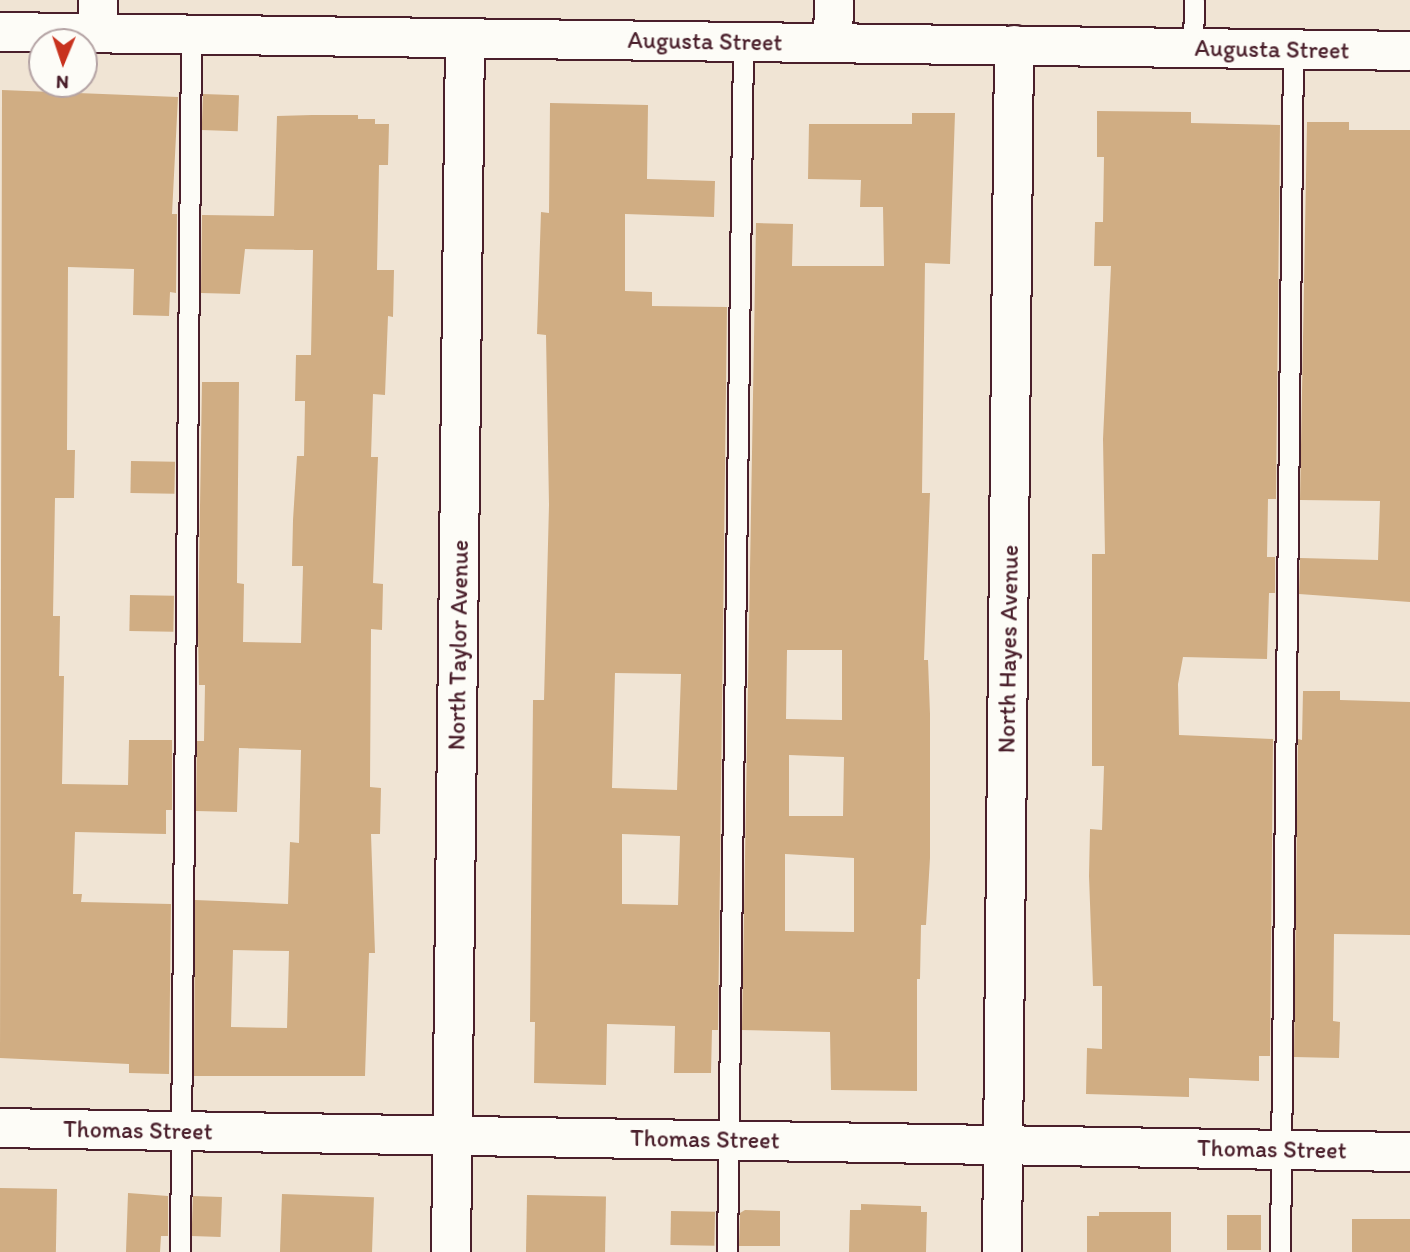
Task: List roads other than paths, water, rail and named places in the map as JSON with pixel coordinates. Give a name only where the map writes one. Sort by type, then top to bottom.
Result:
[{"type":"street","points":[[834,0],[834,43]]},
{"type":"street","name":"Augusta Street","points":[[0,32],[98,17],[191,35],[1410,51]]},
{"type":"street","name":"North Taylor Avenue","points":[[451,1252],[465,38]]},
{"type":"street","name":"North Hayes Avenue","points":[[1002,1252],[1014,46]]},
{"type":"street","name":"Thomas Street","points":[[0,1128],[1410,1152]]},
{"type":"lane","points":[[1193,48],[1194,0]]},
{"type":"lane","points":[[180,1252],[191,35]]},
{"type":"lane","points":[[727,1252],[743,42]]},
{"type":"lane","points":[[1280,1252],[1293,50]]}]
